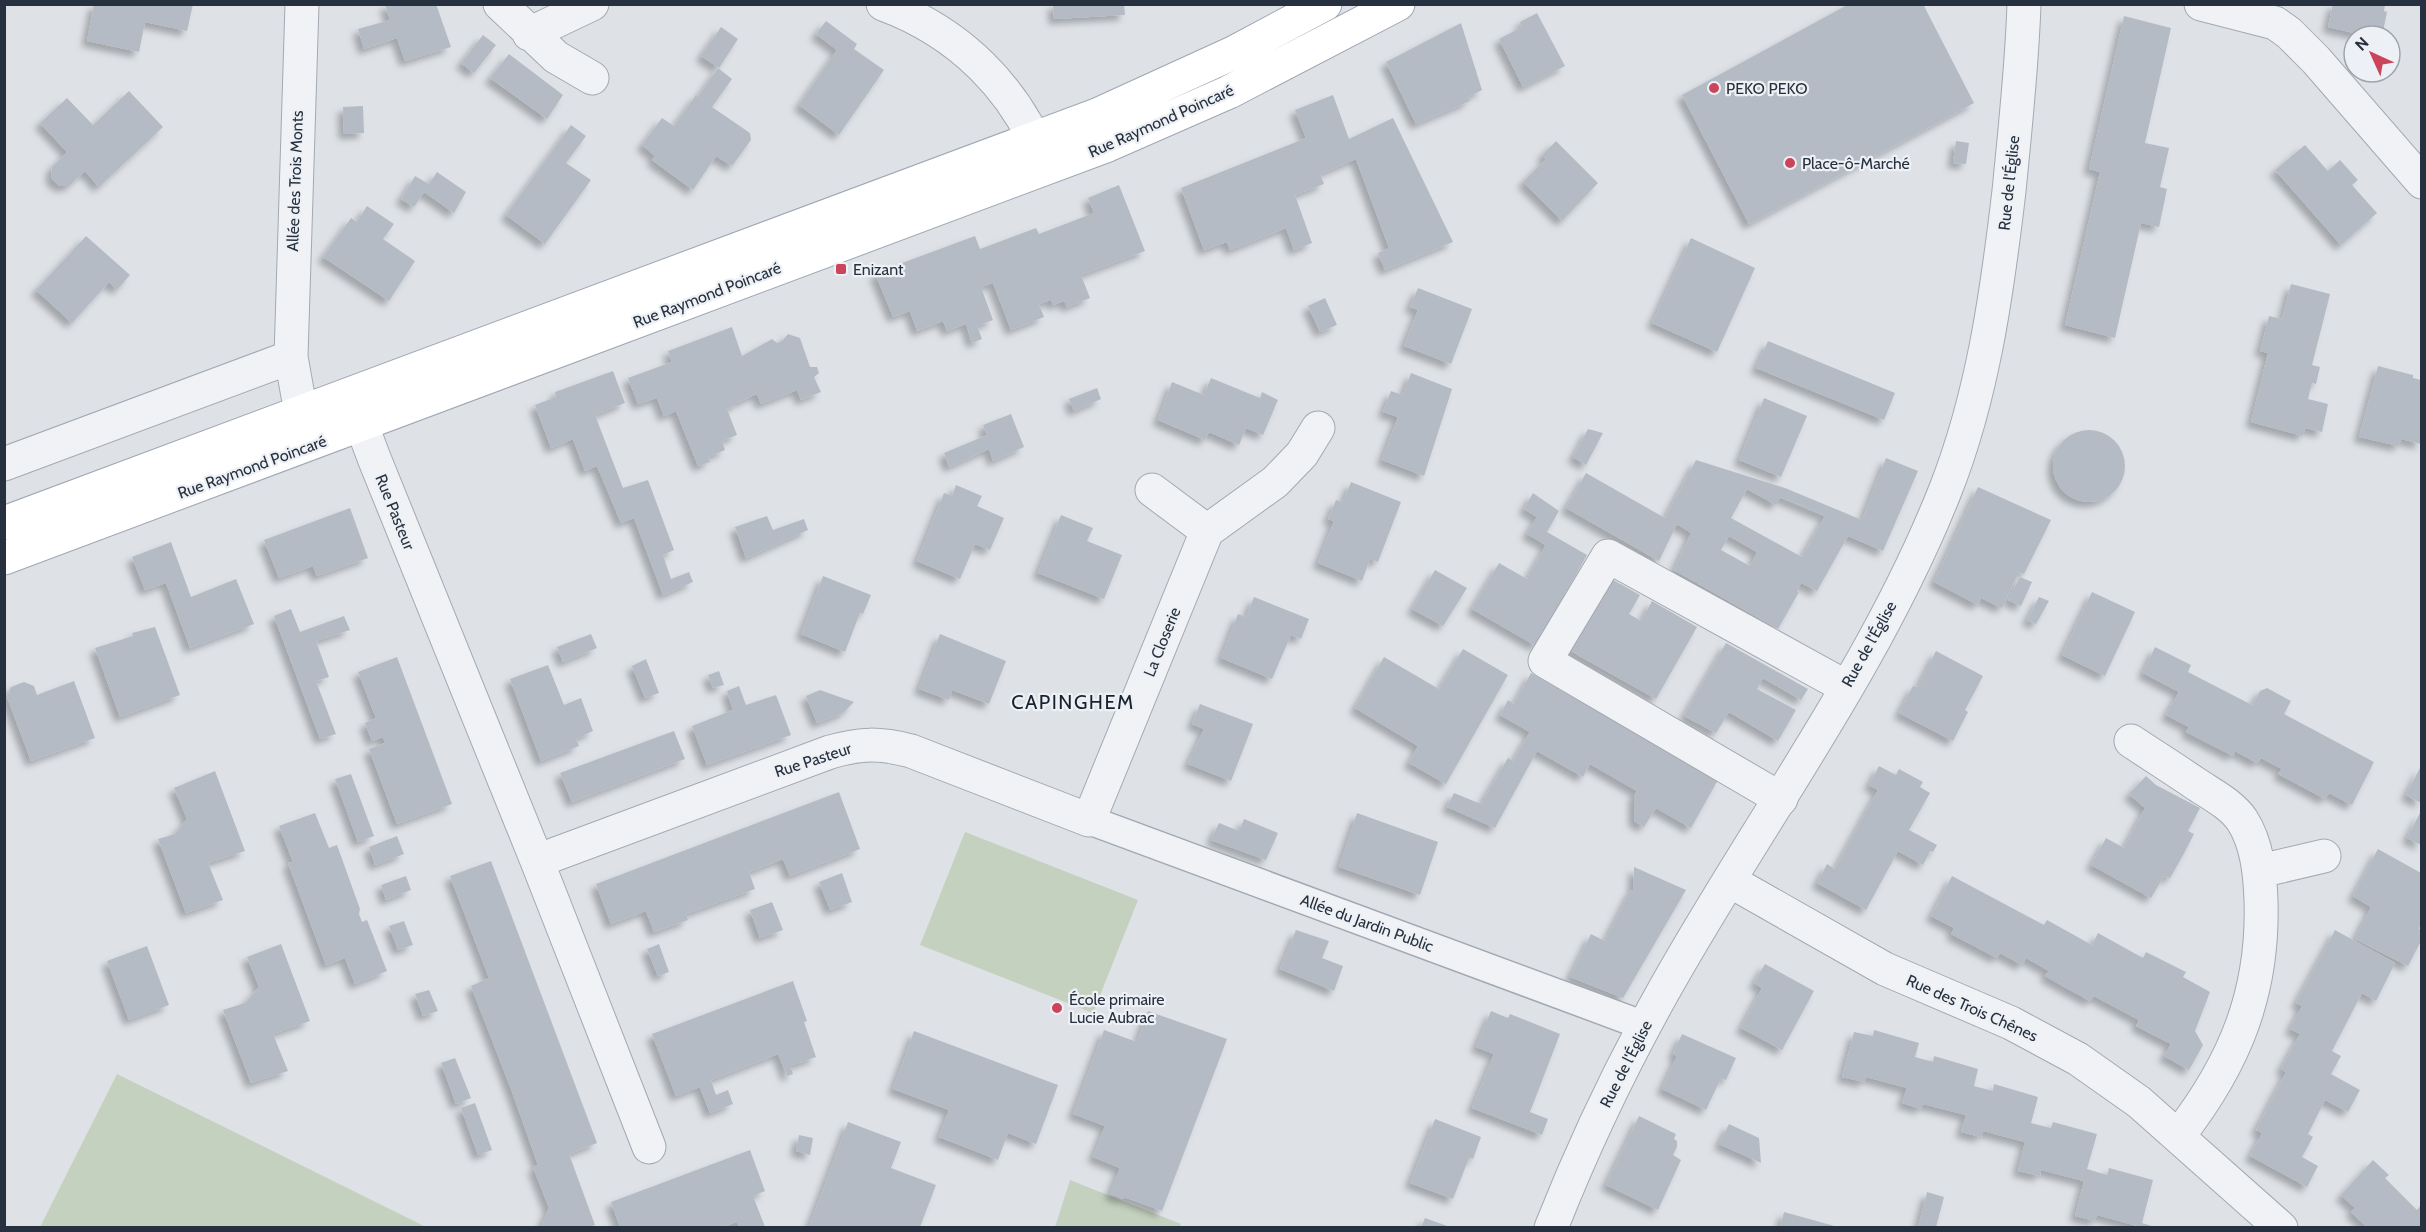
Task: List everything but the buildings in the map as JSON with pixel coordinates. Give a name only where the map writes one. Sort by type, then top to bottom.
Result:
[{"type":"main road","name":"Rue Raymond Poincaré","points":[[4,524],[1035,138],[1166,85],[1233,53],[1325,4]]},
{"type":"main road","name":"Rue Raymond Poincaré","points":[[4,558],[315,444],[1141,132],[1198,107],[1398,4]]},
{"type":"street","name":"Allée des Trois Monts","points":[[302,4],[291,357],[293,374],[315,444]]},
{"type":"street","points":[[500,4],[529,34],[556,57],[592,78]]},
{"type":"street","points":[[529,34],[592,4]]},
{"type":"street","points":[[883,4],[919,20],[975,58],[1014,102],[1035,138],[1047,169]]},
{"type":"street","name":"Rue de l'Église","points":[[1551,1227],[1594,1129],[1645,1026],[1846,687],[1930,526],[1956,461],[1971,411],[1992,320],[2005,226],[2018,98],[2024,4]]},
{"type":"street","points":[[2201,4],[2275,23],[2289,33],[2316,60],[2421,182]]},
{"type":"street","points":[[4,464],[291,357]]},
{"type":"street","name":"Rue Pasteur","points":[[351,395],[649,1147]]},
{"type":"street","points":[[1152,490],[1207,531],[1275,482],[1302,454],[1318,428]]},
{"type":"street","name":"La Closerie","points":[[1089,820],[1207,531]]},
{"type":"street","points":[[1781,799],[1545,661],[1608,556],[1846,687]]},
{"type":"street","points":[[2131,741],[2224,803],[2242,820],[2251,840],[2260,871],[2262,925],[2259,959],[2254,991],[2245,1021],[2232,1053],[2216,1082],[2200,1109],[2179,1135]]},
{"type":"street","name":"Rue Pasteur","points":[[537,861],[830,752],[867,744],[887,745],[911,752],[1089,820]]},
{"type":"street","name":"Allée du Jardin Public","points":[[1089,820],[1645,1026]]},
{"type":"street","points":[[2260,871],[2324,856]]},
{"type":"street","name":"Rue des Trois Chênes","points":[[1730,881],[1885,969],[2011,1023],[2070,1054],[2106,1077],[2179,1135],[2281,1227]]},
{"type":"green space","points":[[965,832],[1138,900],[1093,1013],[920,945]]},
{"type":"green space","points":[[117,1074],[426,1227],[40,1227]]},
{"type":"green space","points":[[1070,1180],[1181,1224],[1179,1228],[1055,1227]]},
{"type":"place","name":"PEKO PEKO","points":[[1714,88]]},
{"type":"place","name":"Place-ô-Marché","points":[[1790,163]]},
{"type":"place","name":"Enizant","points":[[841,269]]},
{"type":"place","name":"École primaire Lucie Aubrac","points":[[1057,1008]]},
{"type":"district","name":"CAPINGHEM","points":[[1073,702]]}]
